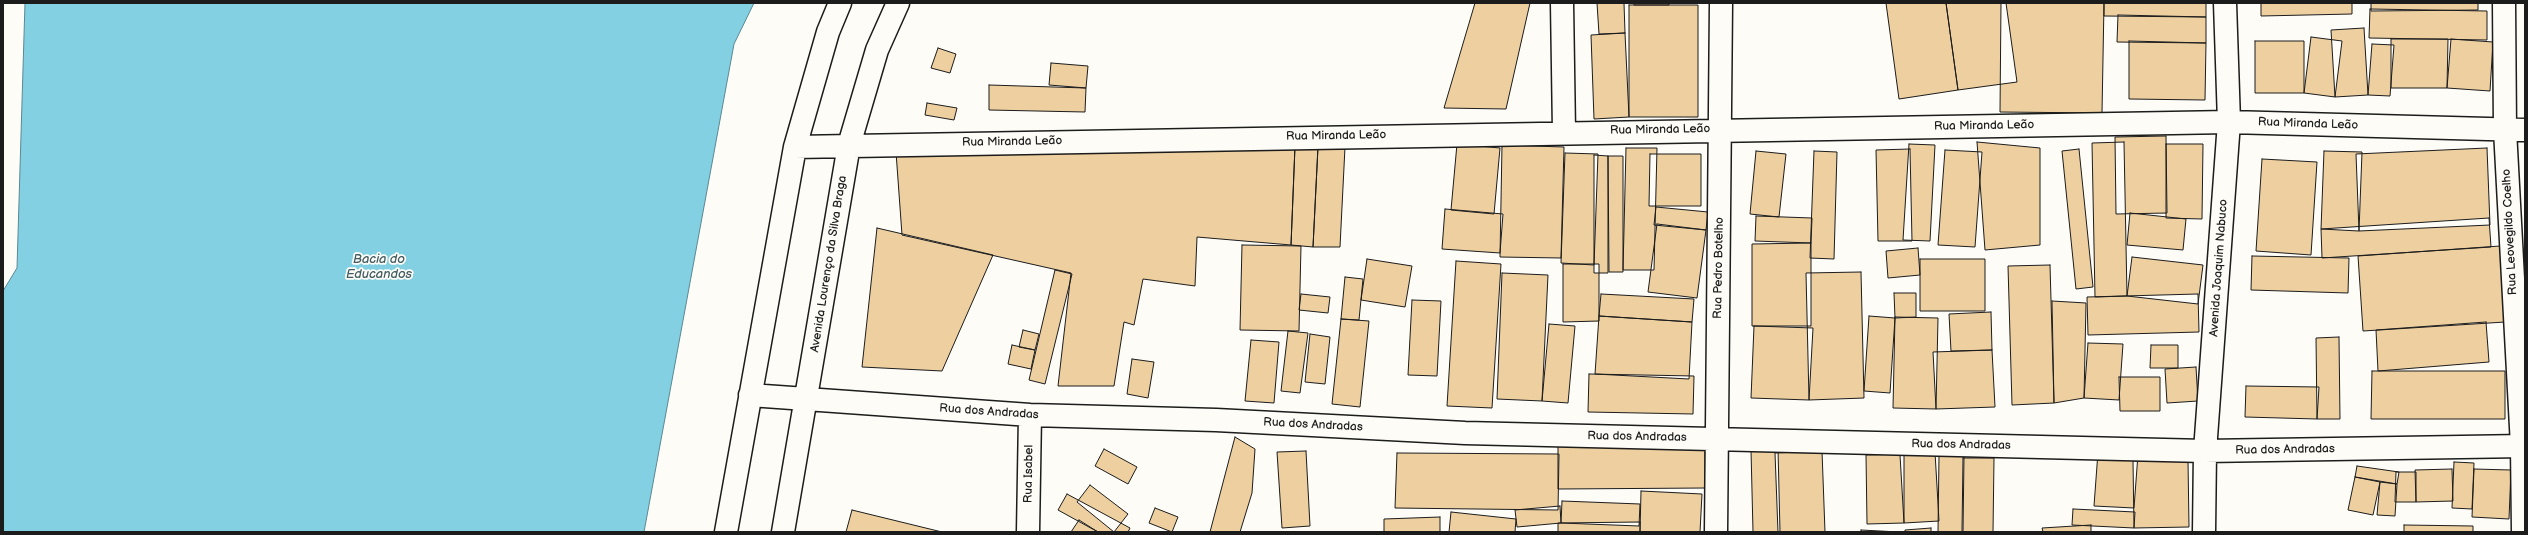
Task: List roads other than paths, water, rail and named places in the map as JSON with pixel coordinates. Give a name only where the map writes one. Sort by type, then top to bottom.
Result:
[{"type":"street","points":[[726,532],[795,147],[828,32],[840,3]]},
{"type":"street","name":"Avenida Lourenço da Silva Braga","points":[[783,532],[807,398],[829,250],[849,145],[877,50],[898,3]]},
{"type":"street","points":[[1562,3],[1564,132]]},
{"type":"street","name":"Rua Pedro Botelho","points":[[1716,532],[1721,3]]},
{"type":"street","name":"Avenida Joaquim Nabuco","points":[[2204,532],[2205,451],[2229,122],[2225,3]]},
{"type":"street","name":"Rua Leovegildo Coelho","points":[[2504,3],[2515,130],[2523,446],[2523,532]]},
{"type":"street","name":"Rua Miranda Leão","points":[[795,147],[1564,132],[2229,122],[2515,130]]},
{"type":"street","name":"Rua dos Andradas","points":[[750,395],[1030,415],[1216,420],[1465,433],[2205,451],[2523,446]]},
{"type":"street","name":"Rua Isabel","points":[[1028,532],[1030,415]]},
{"type":"water","name":"Bacia do Educandos","points":[[25,3],[754,3],[734,44],[644,532],[3,532],[3,291],[17,268]]}]
